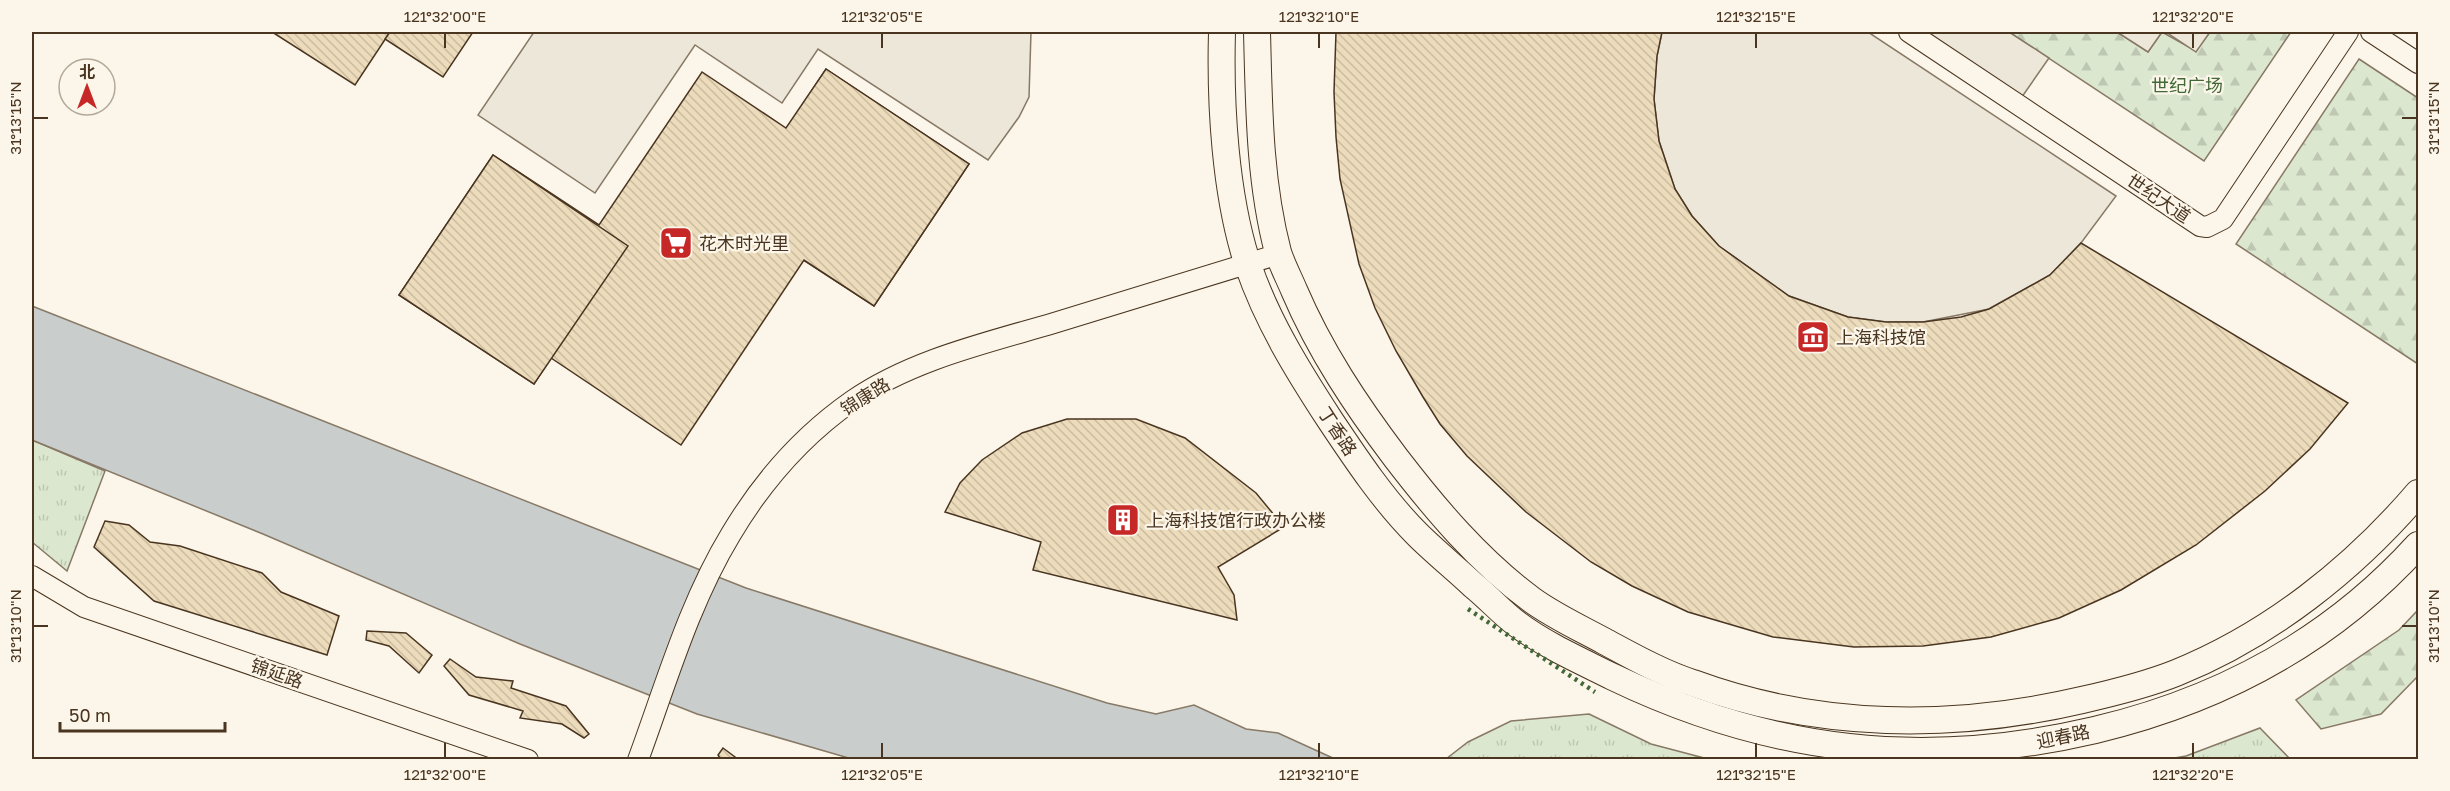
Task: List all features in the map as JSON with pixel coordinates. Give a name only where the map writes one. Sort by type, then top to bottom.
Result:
[{"type":"street","name":"丁香路","points":[[1222,32],[1221,81],[1226,151],[1248,263],[1273,324],[1303,379],[1355,459],[1415,532],[1518,625],[1594,668],[1659,699]]},
{"type":"street","name":"丁香路","points":[[1257,32],[1261,157],[1279,254],[1303,311],[1331,366],[1374,429],[1423,494],[1478,555],[1533,601],[1624,652],[1690,682]]},
{"type":"street","name":"世纪大道","points":[[1909,32],[2200,226],[2207,227],[2223,219],[2348,32]]},
{"type":"street","points":[[2372,32],[2418,63]]},
{"type":"street","name":"锦康路","points":[[638,759],[705,581],[730,534],[764,483],[808,436],[853,400],[904,372],[964,350],[1279,254]]},
{"type":"street","name":"迎春路","points":[[1690,682],[1731,695],[1830,717],[1891,721],[1966,720],[2042,710],[2110,694],[2175,674],[2223,651],[2300,604],[2334,578],[2367,548],[2418,493]]},
{"type":"street","name":"迎春路","points":[[1659,699],[1727,724],[1806,742],[1885,751],[1968,750],[2046,741],[2120,724],[2193,701],[2259,671],[2347,610],[2397,569],[2418,545]]},
{"type":"street","name":"锦延路","points":[[32,576],[84,607],[528,759]]},
{"type":"green space","name":"世纪广场","points":[[2009,32],[2117,32],[2148,52],[2162,32],[2196,51],[2210,32],[2291,32],[2204,161]]},
{"type":"green space","points":[[2359,59],[2418,98],[2418,364],[2236,244]]},
{"type":"green space","points":[[32,440],[105,471],[67,571],[32,542]]},
{"type":"green space","points":[[2418,610],[2418,676],[2381,714],[2321,729],[2296,700],[2399,630]]},
{"type":"green space","points":[[1589,714],[1651,744],[1708,759],[1446,759],[1468,742],[1511,721]]},
{"type":"green space","points":[[2260,728],[2290,759],[2169,759],[2186,756]]},
{"type":"shaded area","points":[[534,32],[1031,32],[1029,97],[1019,117],[988,160],[818,49],[782,103],[695,45],[595,193],[478,115]]},
{"type":"shaded area","points":[[1662,32],[1868,32],[2116,196],[2081,243],[2050,275],[1989,309],[1923,322],[1886,322],[1848,317],[1789,296],[1719,246],[1692,216],[1675,189],[1659,141],[1654,99],[1657,56]]},
{"type":"shaded area","points":[[1909,32],[2009,32],[2049,58],[2017,104]]},
{"type":"shaded area","points":[[2117,32],[2162,32],[2148,52]]},
{"type":"shaded area","points":[[2166,32],[2210,32],[2196,52]]},
{"type":"shaded area","points":[[32,306],[746,588],[1107,703],[1156,714],[1194,705],[1246,729],[1278,733],[1335,759],[852,759],[697,714],[520,644],[263,534],[32,440]]},
{"type":"building","points":[[272,32],[390,32],[355,85]]},
{"type":"building","points":[[390,32],[473,32],[443,77],[385,39]]},
{"type":"building","name":"上海科技馆","points":[[1336,32],[1662,32],[1657,56],[1654,99],[1659,141],[1675,189],[1692,216],[1719,246],[1789,296],[1848,317],[1886,322],[1923,322],[1961,317],[1989,309],[2050,275],[2081,243],[2348,403],[2310,449],[2265,491],[2196,545],[2121,590],[2059,618],[1991,637],[1923,646],[1854,647],[1773,637],[1688,612],[1632,586],[1591,562],[1526,512],[1467,456],[1440,424],[1423,397],[1396,351],[1375,308],[1359,264],[1340,179],[1334,92]]},
{"type":"building","points":[[826,69],[969,164],[874,306],[731,213]]},
{"type":"building","name":"花木时光里","points":[[826,69],[969,164],[874,306],[804,260],[681,445],[551,358],[534,384],[399,295],[493,155],[599,225],[702,72],[786,128]]},
{"type":"building","points":[[493,155],[628,246],[534,384],[399,295]]},
{"type":"building","name":"上海科技馆行政办公楼","points":[[1067,419],[1136,419],[1185,438],[1256,493],[1284,527],[1218,567],[1234,595],[1237,620],[1033,570],[1041,542],[945,512],[960,483],[982,460],[1022,433]]},
{"type":"building","points":[[105,521],[129,525],[150,542],[180,546],[262,573],[281,592],[339,616],[327,655],[154,601],[94,547]]},
{"type":"building","points":[[367,631],[406,633],[432,655],[419,673],[389,646],[366,640]]},
{"type":"building","points":[[450,659],[476,677],[513,681],[511,688],[566,706],[589,734],[584,738],[562,724],[520,718],[523,711],[469,695],[444,666]]},
{"type":"building","points":[[723,748],[739,760],[721,760],[718,755]]},
{"type":"hedge","points":[[1468,609],[1595,692]]},
{"type":"place","name":"花木时光里","points":[[676,243]]},
{"type":"place","name":"上海科技馆","points":[[1813,337]]},
{"type":"place","name":"上海科技馆行政办公楼","points":[[1123,520]]}]
